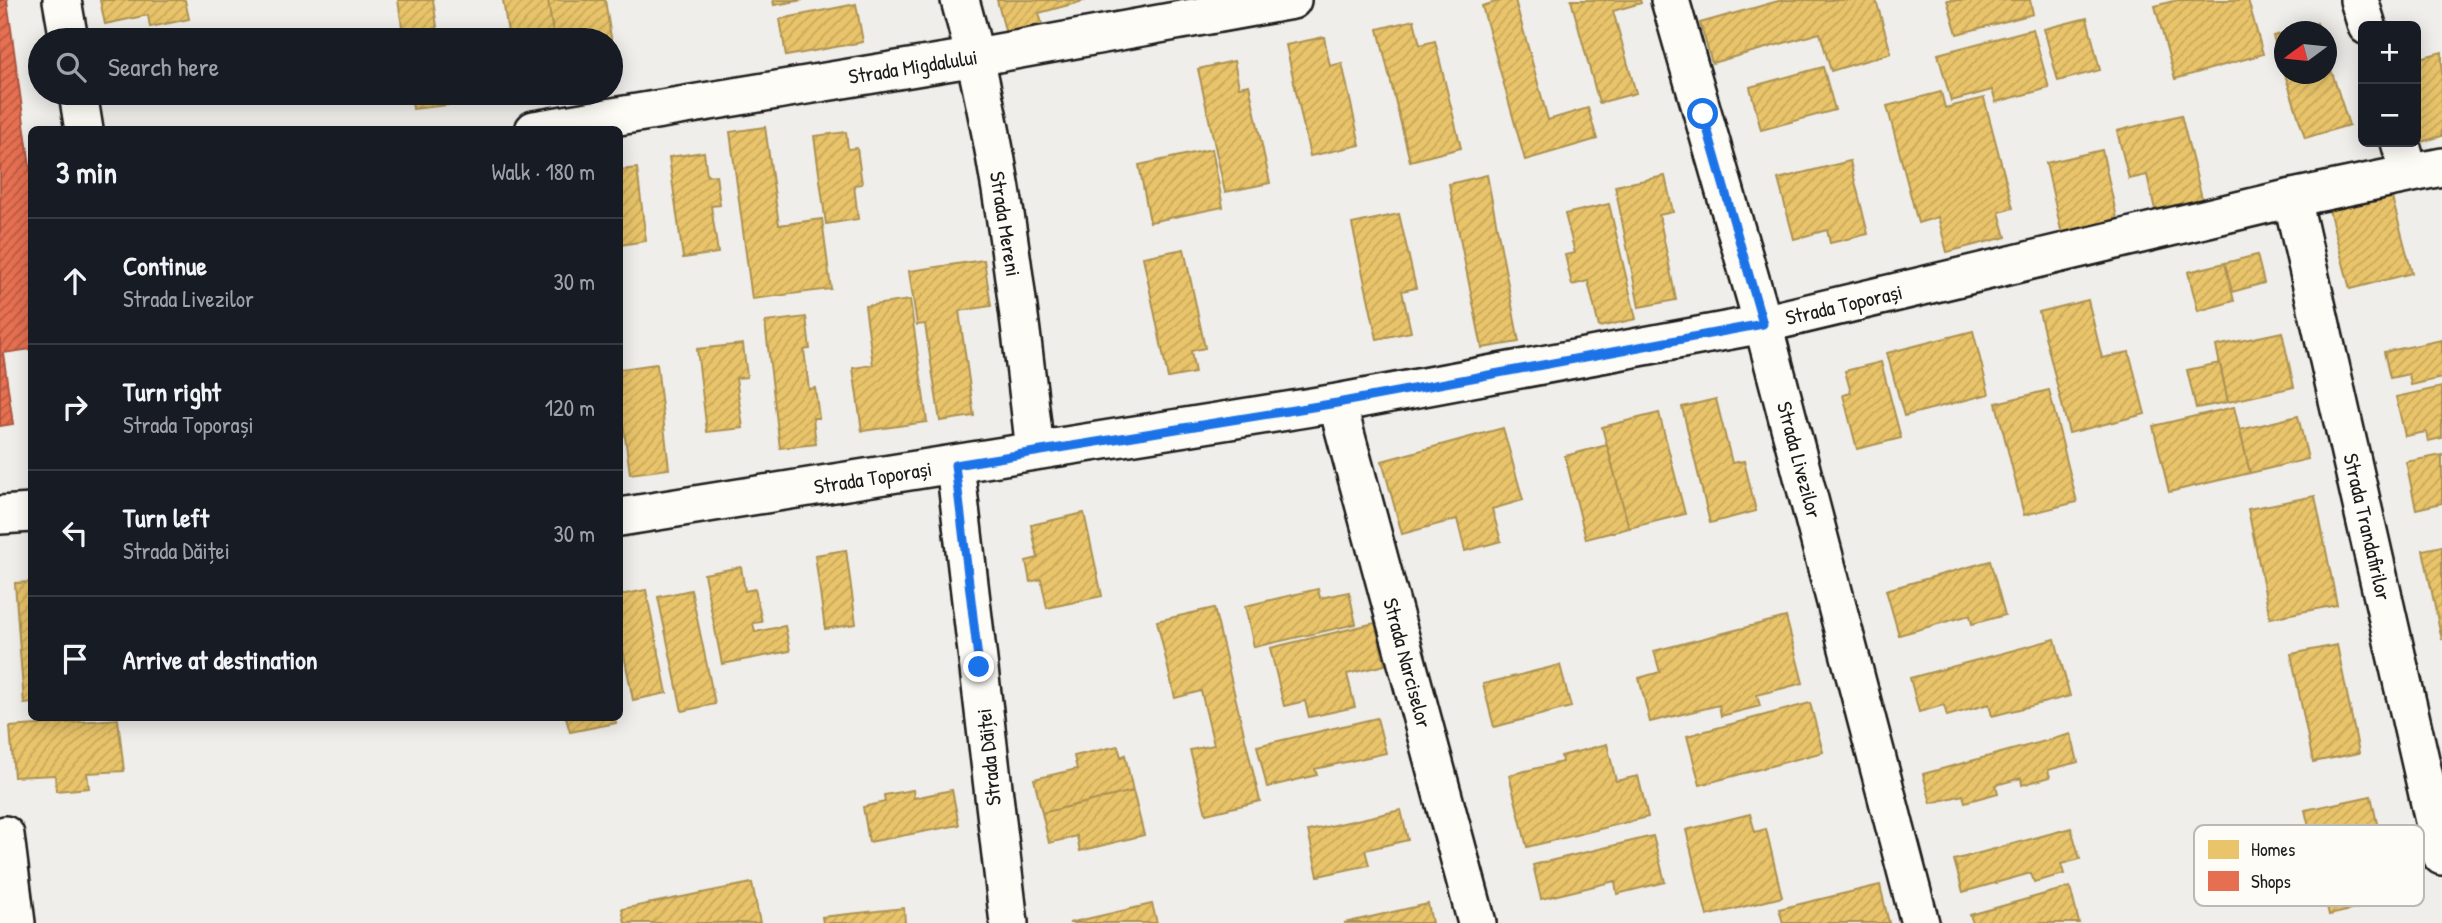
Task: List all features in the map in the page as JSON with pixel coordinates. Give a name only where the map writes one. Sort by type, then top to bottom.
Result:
[{"type":"street","points":[[62,0],[67,28]]},
{"type":"street","name":"Strada Mereni","points":[[960,0],[976,57],[1009,248],[1035,452]]},
{"type":"street","name":"Strada Migdalului","points":[[558,126],[976,57],[1292,0]]},
{"type":"street","name":"Strada Livezilor","points":[[1670,0],[1763,324],[1920,923]]},
{"type":"street","points":[[2359,0],[2365,21]]},
{"type":"street","points":[[80,105],[84,126]]},
{"type":"street","name":"Strada Toporași","points":[[623,517],[1337,403],[1763,324],[2292,198],[2417,161]]},
{"type":"street","name":"Strada Trandafirilor","points":[[2292,198],[2442,856]]},
{"type":"street","name":"Strada Narciselor","points":[[1337,403],[1477,923]]},
{"type":"street","name":"Strada Dăiței","points":[[955,465],[1009,923]]},
{"type":"street","points":[[0,515],[28,513]]},
{"type":"street","points":[[5,835],[16,923]]},
{"type":"building: Homes","points":[[100,0],[185,0],[189,19],[150,27],[148,15],[105,24]]},
{"type":"building: Homes","points":[[398,0],[433,0],[437,28],[402,28]]},
{"type":"building: Homes","points":[[503,0],[548,0],[552,28],[507,28]]},
{"type":"building: Homes","points":[[548,0],[605,0],[609,28],[552,28]]},
{"type":"building: Homes","points":[[773,0],[803,0],[774,5]]},
{"type":"building: Homes","points":[[997,0],[1087,0],[1039,13],[1042,24],[1006,34]]},
{"type":"building: Homes","points":[[1503,0],[1515,0],[1548,120],[1588,108],[1597,139],[1525,160],[1482,6]]},
{"type":"building: Homes","points":[[1571,0],[1640,0],[1641,3],[1613,11],[1636,93],[1599,103]]},
{"type":"building: Homes","points":[[1782,0],[1876,0],[1891,53],[1831,71],[1820,33],[1712,63],[1700,23]]},
{"type":"building: Homes","points":[[1947,0],[2030,0],[2033,14],[1957,34]]},
{"type":"building: Homes","points":[[2177,0],[2248,0],[2263,54],[2175,79],[2155,6]]},
{"type":"building: Homes","points":[[856,4],[863,42],[786,56],[780,19]]},
{"type":"building: Homes","points":[[2087,18],[2100,70],[2058,81],[2044,29]]},
{"type":"building: Homes","points":[[1414,20],[1420,45],[1435,41],[1461,148],[1410,161],[1378,29]]},
{"type":"building: Homes","points":[[2033,29],[2049,88],[1996,102],[1992,90],[1951,101],[1938,54]]},
{"type":"building: Homes","points":[[1324,37],[1330,66],[1342,63],[1360,145],[1310,156],[1286,45]]},
{"type":"building: Homes","points":[[2442,52],[2442,136],[2421,142],[2421,84],[2421,58]]},
{"type":"building: Homes","points":[[1234,61],[1239,87],[1249,85],[1270,183],[1225,192],[1198,69]]},
{"type":"building: Homes","points":[[1823,67],[1835,110],[1761,130],[1750,87]]},
{"type":"building: Homes","points":[[2288,84],[2336,84],[2349,125],[2305,138]]},
{"type":"building: Homes","points":[[1941,92],[1945,108],[1984,98],[2013,208],[1999,212],[2006,237],[1947,252],[1938,217],[1918,223],[1887,106]]},
{"type":"building: Homes","points":[[412,105],[448,105],[413,109]]},
{"type":"building: Homes","points":[[2181,115],[2203,202],[2156,214],[2147,175],[2129,179],[2117,131]]},
{"type":"building: Homes","points":[[765,127],[779,225],[822,219],[831,289],[752,299],[730,132]]},
{"type":"building: Homes","points":[[846,132],[848,149],[857,148],[862,184],[854,185],[858,219],[826,224],[814,136]]},
{"type":"building: Homes","points":[[1212,149],[1223,207],[1150,222],[1139,165]]},
{"type":"building: Homes","points":[[2102,150],[2119,227],[2063,239],[2046,163]]},
{"type":"building: Homes","points":[[704,152],[707,176],[716,175],[720,205],[711,206],[718,253],[683,258],[669,157]]},
{"type":"building: Homes","points":[[1850,161],[1868,234],[1830,243],[1827,230],[1794,239],[1778,179]]},
{"type":"building: Homes","points":[[637,168],[646,241],[623,245],[623,170]]},
{"type":"building: Homes","points":[[1487,175],[1519,342],[1482,348],[1449,184]]},
{"type":"building: Homes","points":[[1665,176],[1673,212],[1659,215],[1676,300],[1639,307],[1615,186]]},
{"type":"building: Homes","points":[[2391,194],[2412,273],[2350,289],[2329,210]]},
{"type":"building: Homes","points":[[1609,204],[1636,319],[1599,327],[1588,281],[1572,285],[1565,255],[1575,253],[1565,214]]},
{"type":"building: Homes","points":[[1399,214],[1416,288],[1402,291],[1411,332],[1377,339],[1352,224]]},
{"type":"building: Homes","points":[[1184,249],[1205,348],[1191,351],[1195,373],[1168,378],[1143,257]]},
{"type":"building: Homes","points":[[2257,255],[2264,283],[2232,292],[2225,263]]},
{"type":"building: Homes","points":[[984,260],[991,306],[959,311],[974,416],[940,421],[925,324],[917,325],[909,271]]},
{"type":"building: Homes","points":[[2225,263],[2234,301],[2198,311],[2188,272]]},
{"type":"building: Homes","points":[[910,300],[927,422],[862,431],[853,368],[873,365],[865,306]]},
{"type":"building: Homes","points":[[2088,300],[2102,358],[2129,352],[2145,414],[2069,433],[2039,312]]},
{"type":"building: Homes","points":[[806,317],[810,349],[804,350],[809,389],[815,388],[819,418],[813,418],[816,444],[780,448],[765,322]]},
{"type":"building: Homes","points":[[1973,331],[1989,394],[1904,416],[1887,353]]},
{"type":"building: Homes","points":[[2282,332],[2294,387],[2228,402],[2216,346]]},
{"type":"building: Homes","points":[[2442,340],[2442,378],[2411,385],[2409,374],[2390,378],[2384,352]]},
{"type":"building: Homes","points":[[743,344],[747,377],[736,378],[743,428],[707,432],[697,349]]},
{"type":"building: Homes","points":[[1881,362],[1901,438],[1857,449],[1843,395],[1851,393],[1845,371]]},
{"type":"building: Homes","points":[[2220,363],[2228,402],[2196,408],[2187,370]]},
{"type":"building: Homes","points":[[657,364],[669,469],[630,474],[623,422],[623,369]]},
{"type":"building: Homes","points":[[2442,387],[2442,438],[2428,441],[2426,432],[2405,436],[2396,397]]},
{"type":"building: Homes","points":[[2049,390],[2077,502],[2024,515],[1996,403]]},
{"type":"building: Homes","points":[[1716,399],[1732,463],[1744,461],[1756,511],[1710,523],[1682,407]]},
{"type":"building: Homes","points":[[2234,407],[2250,473],[2169,492],[2153,426]]},
{"type":"building: Homes","points":[[1659,413],[1685,514],[1629,528],[1602,427]]},
{"type":"building: Homes","points":[[2298,416],[2308,459],[2250,473],[2240,430]]},
{"type":"building: Homes","points":[[1503,428],[1523,500],[1492,509],[1501,541],[1465,551],[1457,519],[1402,534],[1382,461]]},
{"type":"building: Homes","points":[[1607,445],[1629,528],[1586,539],[1565,456]]},
{"type":"building: Homes","points":[[2442,455],[2442,503],[2416,509],[2406,462]]},
{"type":"building: Homes","points":[[2315,496],[2337,605],[2270,618],[2248,509]]},
{"type":"building: Homes","points":[[1084,513],[1102,596],[1047,608],[1041,579],[1030,582],[1026,561],[1038,558],[1031,525]]},
{"type":"building: Homes","points":[[2442,546],[2442,640],[2423,550]]},
{"type":"building: Homes","points":[[846,550],[856,624],[825,629],[815,555]]},
{"type":"building: Homes","points":[[1990,561],[2005,615],[1972,624],[1970,615],[1899,635],[1886,590]]},
{"type":"building: Homes","points":[[741,567],[745,591],[755,589],[762,622],[753,623],[755,632],[785,626],[790,651],[722,664],[704,574]]},
{"type":"building: Homes","points":[[28,582],[28,704],[24,704],[15,583]]},
{"type":"building: Homes","points":[[1318,589],[1320,598],[1349,592],[1356,624],[1254,647],[1245,606]]},
{"type":"building: Homes","points":[[646,590],[667,693],[633,700],[623,650],[623,594]]},
{"type":"building: Homes","points":[[691,590],[715,704],[682,711],[658,597]]},
{"type":"building: Homes","points":[[1214,608],[1260,801],[1206,814],[1190,750],[1214,745],[1201,691],[1175,698],[1157,621]]},
{"type":"building: Homes","points":[[1786,617],[1803,683],[1757,695],[1760,706],[1721,716],[1719,705],[1650,722],[1639,678],[1660,672],[1654,651]]},
{"type":"building: Homes","points":[[1375,623],[1385,665],[1347,674],[1355,707],[1309,717],[1305,701],[1284,706],[1270,648]]},
{"type":"building: Homes","points":[[2055,639],[2070,696],[1992,716],[1989,704],[1947,716],[1944,705],[1919,712],[1910,678]]},
{"type":"building: Homes","points":[[2337,645],[2359,753],[2313,762],[2291,654]]},
{"type":"building: Homes","points":[[1560,665],[1571,707],[1494,727],[1483,684]]},
{"type":"building: Homes","points":[[1810,703],[1823,752],[1700,785],[1687,736]]},
{"type":"building: Homes","points":[[1377,718],[1386,753],[1315,769],[1317,775],[1267,787],[1257,746]]},
{"type":"building: Homes","points":[[118,721],[124,771],[87,773],[89,788],[56,791],[55,775],[14,777],[10,727]]},
{"type":"building: Homes","points":[[567,721],[616,721],[616,723],[570,732]]},
{"type":"building: Homes","points":[[2071,734],[2078,762],[2048,770],[2050,777],[2022,785],[2021,778],[1996,785],[1998,793],[1965,802],[1963,795],[1931,803],[1923,774]]},
{"type":"building: Homes","points":[[1607,744],[1616,781],[1638,776],[1648,817],[1527,847],[1509,775],[1562,762],[1561,756]]},
{"type":"building: Homes","points":[[1118,746],[1121,757],[1125,755],[1133,791],[1042,813],[1034,779],[1077,769],[1074,756]]},
{"type":"building: Homes","points":[[913,790],[914,798],[952,790],[959,825],[869,842],[863,807],[885,802],[884,795]]},
{"type":"building: Homes","points":[[1133,791],[1144,835],[1080,851],[1077,836],[1049,843],[1042,813]]},
{"type":"building: Homes","points":[[2371,796],[2377,825],[2308,825],[2305,810]]},
{"type":"building: Homes","points":[[1401,810],[1408,840],[1365,850],[1369,865],[1318,876],[1308,831]]},
{"type":"building: Homes","points":[[1750,814],[1755,832],[1766,829],[1782,897],[1707,916],[1686,830]]},
{"type":"building: Homes","points":[[2071,828],[2080,859],[2061,864],[2064,874],[2034,882],[2031,873],[1963,892],[1954,860]]},
{"type":"building: Homes","points":[[1653,836],[1665,882],[1617,894],[1615,881],[1541,899],[1533,865]]},
{"type":"building: Homes","points":[[752,883],[760,923],[625,923],[622,909]]},
{"type":"building: Homes","points":[[1880,885],[1889,923],[1783,923],[1779,909]]},
{"type":"building: Homes","points":[[2070,887],[2079,923],[1973,923],[1970,915]]},
{"type":"building: Homes","points":[[1152,904],[1157,923],[1069,923]]},
{"type":"building: Homes","points":[[1428,904],[1432,923],[1344,923]]},
{"type":"building: Homes","points":[[2327,906],[2368,906],[2329,915]]},
{"type":"building: Homes","points":[[904,908],[905,923],[823,923],[822,917]]},
{"type":"building: Shops","points":[[0,0],[7,0],[28,152],[28,350],[3,353],[13,424],[0,426]]},
{"type":"route","points":[[979,667],[955,465],[1337,403],[1763,324],[1703,114]]}]
